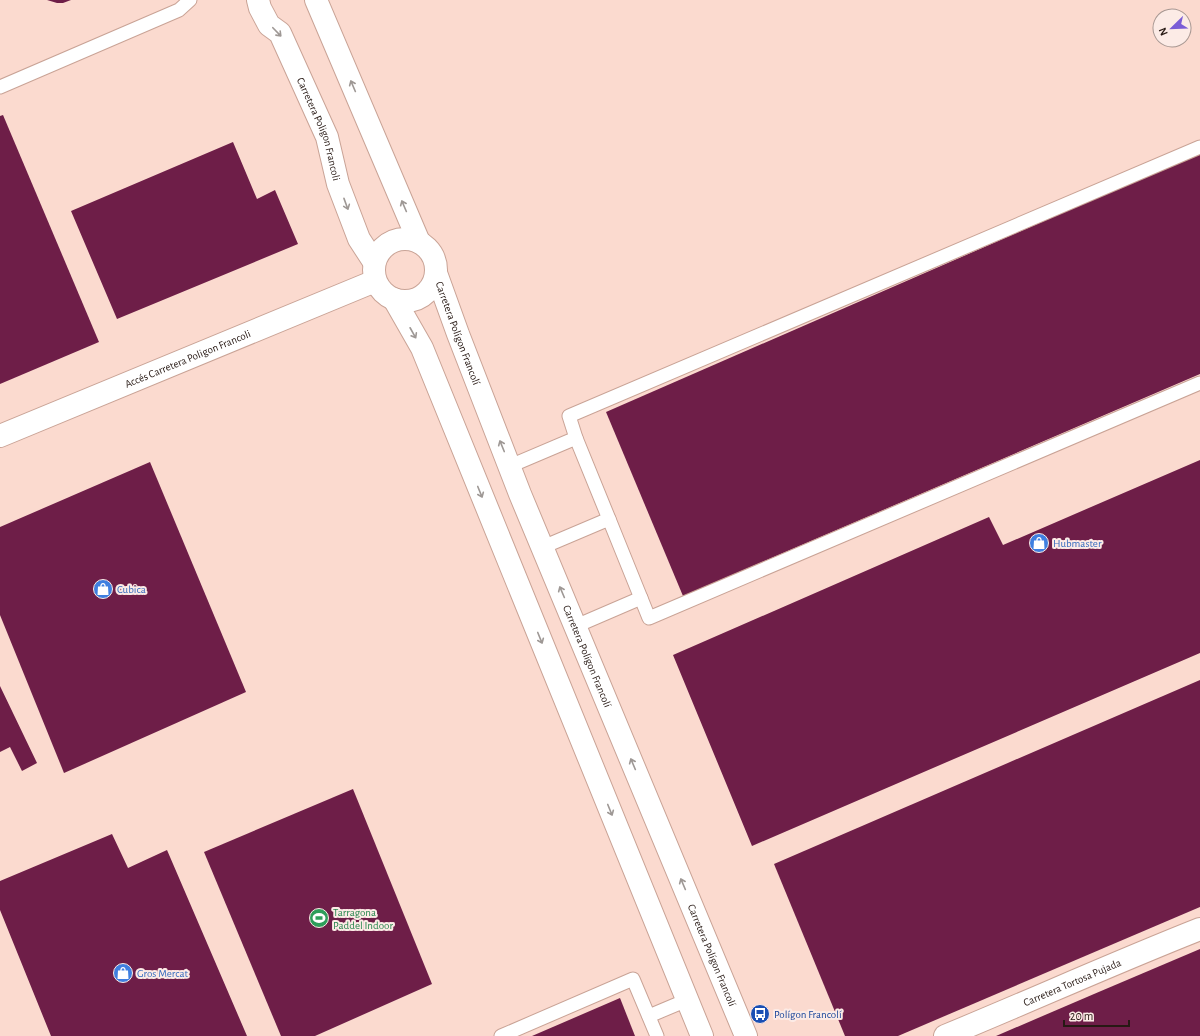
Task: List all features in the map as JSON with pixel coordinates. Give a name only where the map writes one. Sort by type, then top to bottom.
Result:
[{"type":"street","name":"Carretera Poligon Francoli","points":[[258,0],[260,8],[269,25],[280,33],[327,137],[338,184],[359,239],[375,272]]},
{"type":"street","points":[[316,0],[419,242]]},
{"type":"street","points":[[394,299],[408,301],[422,296],[431,286],[436,273],[435,261],[429,250],[419,242],[408,238],[392,241],[382,247],[376,257],[375,272],[381,290],[394,299],[422,348],[702,1036]]},
{"type":"street","name":"Accés Carretera Poligon Francoli","points":[[0,436],[375,272]]},
{"type":"street","name":"Carretera Polígon Francolí","points":[[436,273],[460,342],[510,466],[746,1036]]},
{"type":"street","name":"Carretera Tortosa Pujada","points":[[945,1036],[1200,928]]},
{"type":"lane","points":[[0,87],[179,10],[190,0]]},
{"type":"lane","points":[[1200,147],[569,416],[576,438],[649,618],[1200,382]]},
{"type":"lane","points":[[510,466],[576,438]]},
{"type":"lane","points":[[543,547],[609,519]]},
{"type":"lane","points":[[576,626],[641,598]]},
{"type":"lane","points":[[501,1036],[633,979],[657,1036]]},
{"type":"lane","points":[[649,1016],[687,1000]]},
{"type":"building","points":[[47,0],[71,0],[63,3],[57,3]]},
{"type":"building","points":[[3,115],[99,342],[0,384],[0,116]]},
{"type":"building","points":[[233,142],[257,199],[275,190],[298,244],[117,319],[71,211]]},
{"type":"building","points":[[1200,153],[1200,374],[683,596],[606,412]]},
{"type":"building","points":[[1200,460],[1200,653],[752,846],[673,655],[989,517],[1003,545]]},
{"type":"building","points":[[150,462],[246,692],[64,773],[0,615],[0,527]]},
{"type":"building","points":[[1200,680],[1200,907],[898,1036],[845,1036],[774,864]]},
{"type":"building","points":[[0,686],[37,763],[22,771],[10,747],[0,752]]},
{"type":"building","name":"Tarragona Paddel Indoor","points":[[353,789],[432,984],[315,1036],[281,1036],[204,852]]},
{"type":"building","name":"Gros Mercat","points":[[112,834],[128,868],[167,850],[247,1036],[51,1036],[0,910],[0,881]]},
{"type":"building","points":[[1200,949],[1200,1036],[996,1036],[1094,994]]},
{"type":"building","points":[[620,998],[635,1036],[532,1036]]},
{"type":"place","name":"Hubmaster","points":[[1039,543]]},
{"type":"place","name":"Cubica","points":[[103,589]]},
{"type":"place","name":"Tarragona Paddel Indoor","points":[[319,918]]},
{"type":"place","name":"Gros Mercat","points":[[123,973]]},
{"type":"place","name":"Polígon Francolí","points":[[760,1014]]}]
